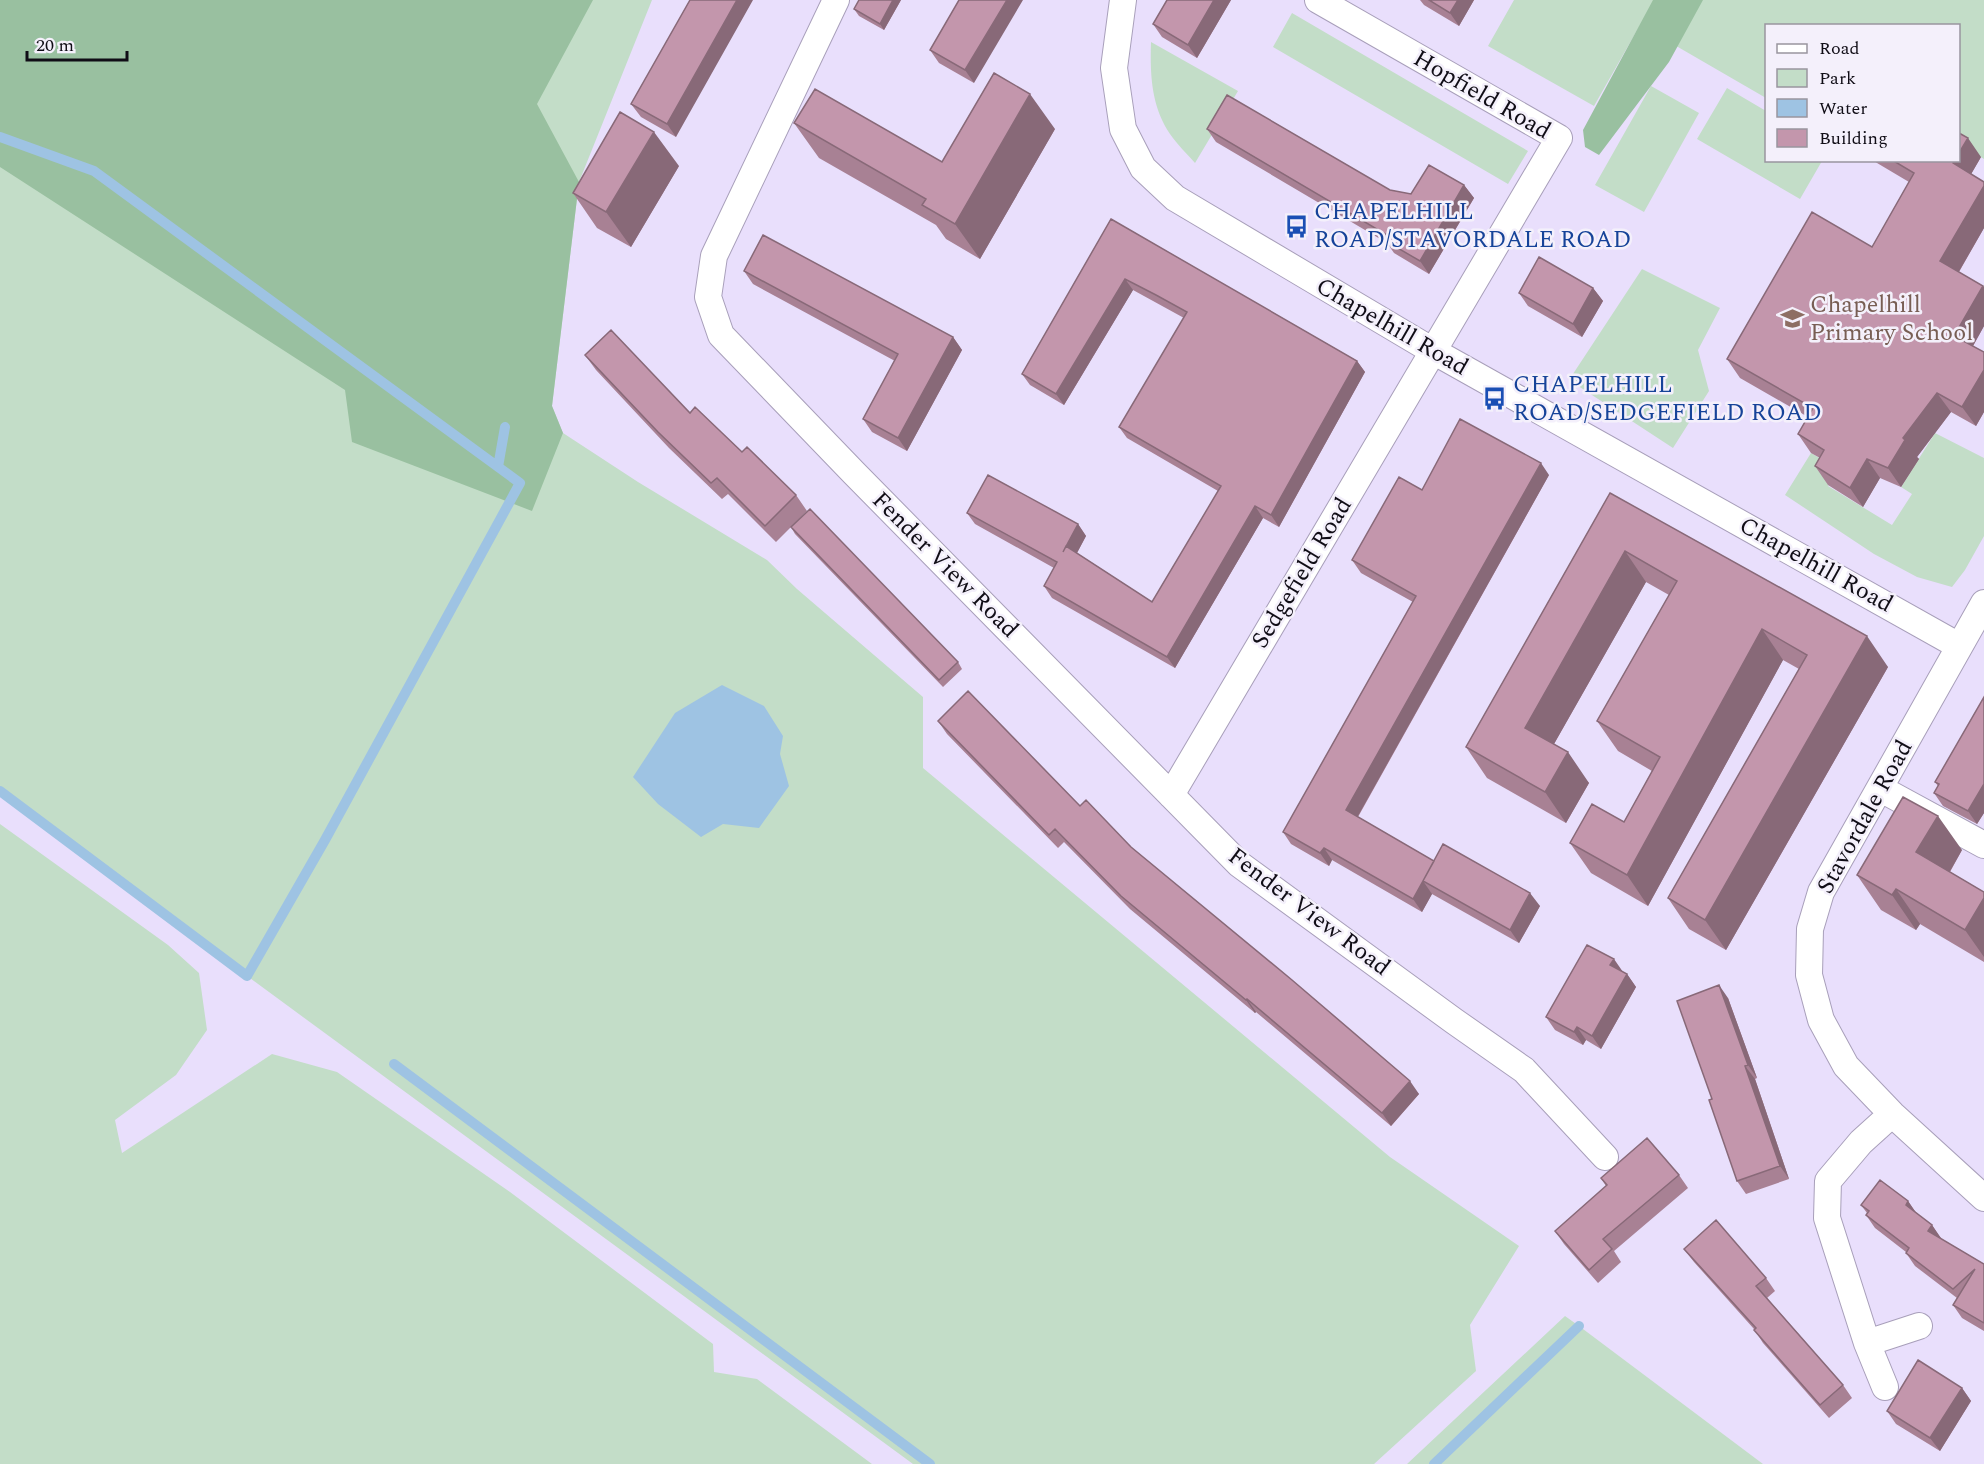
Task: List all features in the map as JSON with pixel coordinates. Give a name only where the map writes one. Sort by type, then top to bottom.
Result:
[{"type":"street","name":"Fender View Road","points":[[836,0],[714,256],[708,297],[722,335],[861,480],[1239,864],[1524,1070],[1605,1157]]},
{"type":"street","name":"Chapelhill Road","points":[[1123,0],[1114,68],[1123,129],[1143,168],[1175,198],[1433,351],[1959,646]]},
{"type":"street","name":"Hopfield Road","points":[[1318,0],[1559,138],[1433,351]]},
{"type":"street","name":"Sedgefield Road","points":[[1171,795],[1433,351]]},
{"type":"street","name":"Stavordale Road","points":[[1984,603],[1821,892],[1810,928],[1809,975],[1821,1020],[1846,1066],[1892,1114],[1984,1198]]},
{"type":"street","points":[[1881,789],[1984,845]]},
{"type":"street","points":[[1885,1387],[1867,1343],[1827,1218],[1828,1181],[1861,1142],[1892,1114]]},
{"type":"street","points":[[1867,1343],[1919,1326]]},
{"type":"green space","points":[[0,0],[652,0],[579,182],[552,406],[563,433],[638,482],[767,560],[797,589],[923,697],[923,768],[1390,1157],[1519,1246],[1470,1325],[1476,1371],[1374,1464],[913,1464],[0,795]]},
{"type":"green space","points":[[0,0],[593,0],[537,104],[579,182],[552,406],[563,433],[532,511],[352,442],[345,390],[0,167]]},
{"type":"green space","points":[[1514,0],[1984,0],[1984,159],[1960,145],[1960,24],[1765,24],[1765,97],[1640,25],[1594,106],[1488,46]]},
{"type":"green space","points":[[1653,0],[1703,0],[1669,62],[1599,155],[1585,147],[1583,130]]},
{"type":"green space","points":[[1292,13],[1528,151],[1508,184],[1273,47]]},
{"type":"green space","points":[[1151,42],[1238,91],[1195,163],[1170,134],[1155,101]]},
{"type":"green space","points":[[1651,86],[1699,113],[1644,212],[1595,185]]},
{"type":"green space","points":[[1727,88],[1765,110],[1765,162],[1821,162],[1800,199],[1697,139]]},
{"type":"green space","points":[[1642,269],[1720,308],[1698,350],[1709,391],[1673,448],[1569,380]]},
{"type":"green space","points":[[1935,433],[1984,458],[1984,536],[1965,570],[1952,587],[1917,577],[1874,554],[1785,495],[1811,453],[1838,469],[1828,486],[1892,525],[1912,494],[1901,487]]},
{"type":"green space","points":[[0,824],[168,945],[199,973],[207,1030],[176,1075],[115,1120],[122,1153],[272,1054],[337,1072],[510,1192],[713,1344],[714,1372],[757,1379],[872,1464],[0,1464]]},
{"type":"green space","points":[[1565,1316],[1579,1326],[1763,1464],[1407,1464]]},
{"type":"water","points":[[722,685],[764,706],[783,736],[780,754],[789,786],[759,828],[723,824],[701,837],[658,804],[633,777],[675,713]]},
{"type":"building","points":[[690,0],[737,0],[667,124],[631,104]]},
{"type":"building","points":[[859,0],[893,0],[880,24],[854,9]]},
{"type":"building","points":[[959,0],[1007,0],[965,70],[930,50]]},
{"type":"building","points":[[1167,0],[1214,0],[1188,45],[1153,24]]},
{"type":"building","points":[[1429,0],[1458,0],[1450,13]]},
{"type":"building","points":[[994,73],[1030,94],[955,224],[922,205],[926,199],[794,123],[815,89],[942,162]]},
{"type":"building","points":[[1227,95],[1390,190],[1411,194],[1429,165],[1464,185],[1420,261],[1384,240],[1387,235],[1207,129]]},
{"type":"building","points":[[620,112],[654,132],[606,212],[573,193]]},
{"type":"building","points":[[1960,134],[1968,138],[1960,151]]},
{"type":"building","points":[[1895,162],[1953,162],[1984,182],[1984,186],[1940,261],[1983,286],[1954,336],[1984,352],[1984,370],[1962,407],[1937,393],[1903,438],[1905,440],[1888,468],[1867,459],[1850,488],[1815,466],[1824,450],[1798,434],[1813,408],[1727,359],[1812,212],[1872,247],[1914,173]]},
{"type":"building","points":[[1111,219],[1357,361],[1271,515],[1255,506],[1167,657],[1044,586],[1057,562],[967,513],[988,475],[1078,524],[1066,546],[1152,602],[1221,486],[1119,427],[1187,312],[1125,279],[1056,394],[1022,374]]},
{"type":"building","points":[[763,235],[953,337],[898,438],[863,419],[898,354],[744,271]]},
{"type":"building","points":[[1539,257],[1593,288],[1573,324],[1519,293]]},
{"type":"building","points":[[611,330],[690,413],[695,407],[742,452],[747,447],[796,495],[765,526],[717,478],[711,483],[658,432],[585,355]]},
{"type":"building","points":[[1460,419],[1541,463],[1346,810],[1434,861],[1413,899],[1324,848],[1320,853],[1283,832],[1416,596],[1352,560],[1399,477],[1422,490]]},
{"type":"building","points":[[1610,493],[1867,636],[1705,920],[1668,898],[1807,655],[1762,629],[1627,875],[1570,843],[1592,804],[1624,822],[1660,757],[1597,721],[1677,581],[1625,551],[1525,728],[1568,752],[1545,792],[1466,747]]},
{"type":"building","points":[[810,509],[958,662],[939,680],[791,527]]},
{"type":"building","points":[[968,691],[1080,806],[1086,800],[1131,847],[1410,1081],[1382,1113],[1121,896],[1055,829],[1049,835],[938,721]]},
{"type":"building","points":[[1984,697],[1984,784],[1968,811],[1934,793],[1939,784],[1935,782]]},
{"type":"building","points":[[1903,797],[1938,816],[1916,852],[1984,892],[1984,898],[1965,930],[1896,889],[1892,895],[1857,875]]},
{"type":"building","points":[[1443,844],[1530,893],[1510,930],[1423,881]]},
{"type":"building","points":[[1587,945],[1614,959],[1610,965],[1627,974],[1592,1036],[1577,1027],[1574,1032],[1546,1017]]},
{"type":"building","points":[[1719,985],[1748,1065],[1745,1066],[1780,1166],[1737,1181],[1709,1100],[1712,1099],[1677,1001]]},
{"type":"building","points":[[1647,1138],[1679,1175],[1603,1239],[1612,1249],[1589,1270],[1555,1231],[1607,1185],[1601,1178]]},
{"type":"building","points":[[1880,1180],[1908,1201],[1906,1205],[1932,1225],[1928,1231],[1984,1264],[1984,1323],[1953,1305],[1975,1269],[1953,1289],[1906,1253],[1909,1248],[1866,1215],[1869,1211],[1861,1205]]},
{"type":"building","points":[[1716,1220],[1766,1278],[1756,1286],[1843,1385],[1820,1405],[1754,1330],[1756,1328],[1684,1249]]},
{"type":"building","points":[[1918,1360],[1962,1388],[1930,1438],[1887,1411]]},
{"type":"waterway","points":[[0,137],[94,171],[520,483],[325,840],[247,976],[0,791]]},
{"type":"waterway","points":[[498,467],[505,427]]},
{"type":"waterway","points":[[394,1064],[930,1464]]},
{"type":"waterway","points":[[1434,1464],[1579,1326]]},
{"type":"place","name":"CHAPELHILL ROAD/STAVORDALE ROAD","points":[[1296,226]]},
{"type":"place","name":"Chapelhill Primary School","points":[[1792,319]]},
{"type":"place","name":"CHAPELHILL ROAD/SEDGEFIELD ROAD","points":[[1495,399]]}]
